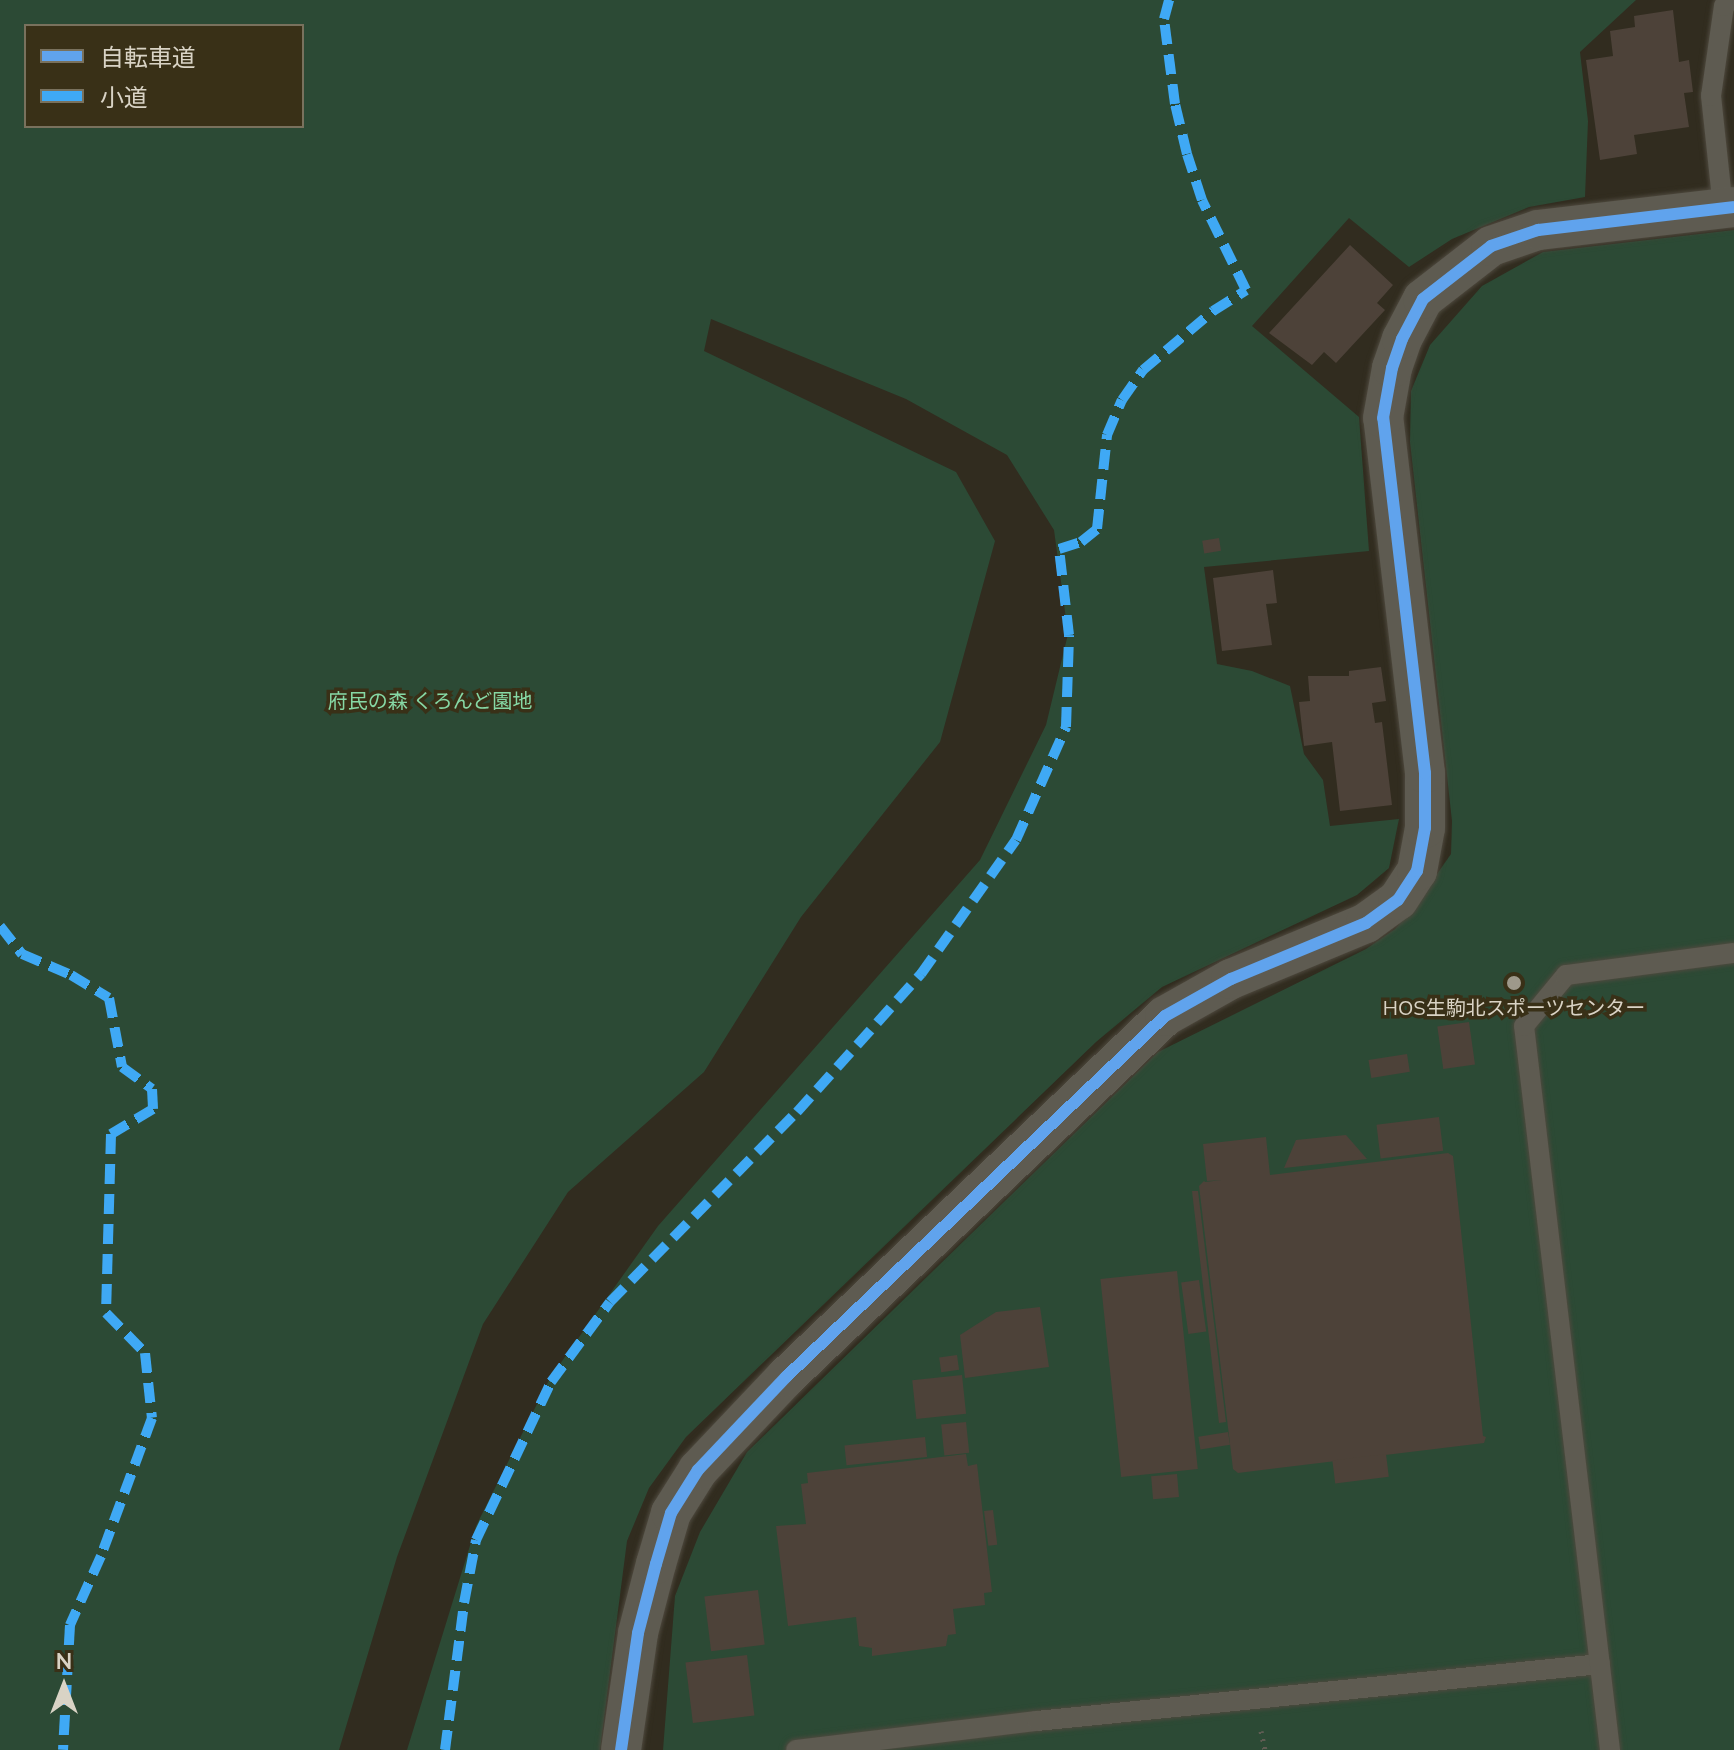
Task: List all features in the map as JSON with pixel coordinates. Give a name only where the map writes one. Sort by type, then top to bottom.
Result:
[{"type":"street","points":[[621,1750],[638,1633],[656,1564],[671,1513],[698,1470],[786,1377],[1165,1016],[1231,979],[1366,923],[1398,900],[1417,871],[1425,828],[1425,773],[1383,418],[1392,368],[1402,339],[1423,299],[1491,246],[1538,230],[1728,208]]},
{"type":"lane","points":[[1728,208],[1711,96],[1724,6],[1730,0]]},
{"type":"lane","points":[[1610,1750],[1524,1026],[1566,975],[1734,953]]},
{"type":"lane","points":[[796,1750],[1037,1721],[1600,1664]]},
{"type":"green space","name":"府民の森 くろんど園地","points":[[0,0],[1636,0],[1580,52],[1588,121],[1585,197],[1529,207],[1452,239],[1409,267],[1349,218],[1252,326],[1359,417],[1369,551],[1204,567],[1217,664],[1252,671],[1290,686],[1304,754],[1323,780],[1330,826],[1399,819],[1389,868],[1357,895],[1162,987],[1096,1042],[686,1437],[649,1488],[627,1541],[600,1750],[407,1750],[476,1526],[550,1378],[658,1226],[980,860],[1046,725],[1068,634],[1054,530],[1007,455],[906,399],[711,319],[704,351],[956,472],[995,541],[940,742],[801,917],[704,1072],[568,1192],[483,1324],[397,1557],[339,1750],[0,1750]]},
{"type":"green space","name":"HOS生駒北スポーツセンター","points":[[1734,230],[1734,1750],[663,1750],[675,1596],[700,1532],[747,1452],[1158,1052],[1366,949],[1395,929],[1451,854],[1452,821],[1410,442],[1411,391],[1430,345],[1482,286],[1543,252]]},
{"type":"building","points":[[1673,10],[1679,62],[1689,60],[1693,92],[1684,93],[1689,127],[1634,135],[1637,154],[1600,160],[1586,60],[1613,56],[1610,31],[1635,27],[1634,16]]},
{"type":"building","points":[[1350,245],[1393,285],[1377,303],[1385,310],[1336,363],[1324,352],[1312,365],[1269,333]]},
{"type":"building","points":[[1219,538],[1221,551],[1204,553],[1202,541]]},
{"type":"building","points":[[1273,570],[1277,603],[1266,604],[1272,645],[1222,651],[1213,578]]},
{"type":"building","points":[[1381,667],[1386,701],[1372,703],[1375,723],[1382,722],[1392,805],[1340,811],[1332,742],[1304,746],[1299,702],[1310,701],[1308,676],[1349,676],[1349,671]]},
{"type":"building","points":[[1469,1022],[1475,1065],[1443,1069],[1437,1026]]},
{"type":"building","points":[[1407,1054],[1410,1072],[1371,1078],[1368,1060]]},
{"type":"building","points":[[1439,1117],[1443,1151],[1381,1158],[1376,1125]]},
{"type":"building","points":[[1346,1135],[1367,1159],[1284,1168],[1296,1140]]},
{"type":"building","points":[[1266,1137],[1270,1175],[1448,1153],[1453,1156],[1483,1436],[1486,1437],[1484,1443],[1238,1473],[1233,1469],[1199,1186],[1204,1181],[1205,1182],[1222,1180],[1207,1181],[1203,1144]]},
{"type":"building","points":[[1192,1191],[1198,1191],[1226,1422],[1219,1423]]},
{"type":"building","points":[[1177,1271],[1198,1469],[1121,1477],[1100,1279]]},
{"type":"building","points":[[1199,1280],[1206,1331],[1188,1334],[1181,1283]]},
{"type":"building","points":[[1040,1307],[1049,1367],[965,1378],[960,1335],[996,1312]]},
{"type":"building","points":[[957,1355],[959,1370],[941,1372],[939,1358]]},
{"type":"building","points":[[962,1375],[966,1414],[916,1419],[912,1380]]},
{"type":"building","points":[[966,1422],[969,1453],[944,1455],[941,1425]]},
{"type":"building","points":[[1228,1432],[1230,1445],[1200,1450],[1198,1437]]},
{"type":"building","points":[[925,1437],[927,1457],[847,1465],[844,1445]]},
{"type":"building","points":[[966,1454],[968,1466],[977,1464],[992,1592],[984,1593],[985,1605],[953,1609],[956,1634],[948,1635],[946,1646],[872,1656],[872,1648],[859,1646],[856,1617],[788,1626],[776,1526],[806,1524],[801,1484],[808,1483],[807,1473]]},
{"type":"building","points":[[1386,1454],[1389,1477],[1335,1483],[1332,1461]]},
{"type":"building","points":[[1177,1474],[1179,1497],[1153,1499],[1151,1476]]},
{"type":"building","points":[[993,1510],[997,1545],[988,1546],[984,1511]]},
{"type":"building","points":[[758,1590],[765,1645],[711,1651],[704,1597]]},
{"type":"building","points":[[747,1655],[754,1716],[693,1723],[685,1663]]},
{"type":"marked path","points":[[445,1750],[464,1603],[476,1540],[551,1382],[610,1302],[797,1112],[921,974],[1016,840],[1066,727],[1069,635],[1059,549],[1081,542],[1097,529],[1107,435],[1122,400],[1143,370],[1213,311],[1246,290],[1202,200],[1187,154],[1175,104],[1164,19],[1169,0]]},
{"type":"marked path","points":[[0,926],[22,954],[71,975],[109,998],[122,1067],[152,1089],[153,1109],[111,1134],[106,1313],[145,1353],[152,1418],[101,1556],[70,1625],[63,1750]]},
{"type":"cycle path","points":[[621,1750],[638,1633],[656,1564],[671,1513],[698,1470],[786,1377],[1165,1016],[1231,979],[1366,923],[1398,900],[1417,871],[1425,828],[1425,773],[1383,418],[1392,368],[1402,339],[1423,299],[1491,246],[1538,230],[1734,207]]},
{"type":"place","name":"HOS生駒北スポーツセンター","points":[[1514,983]]}]
